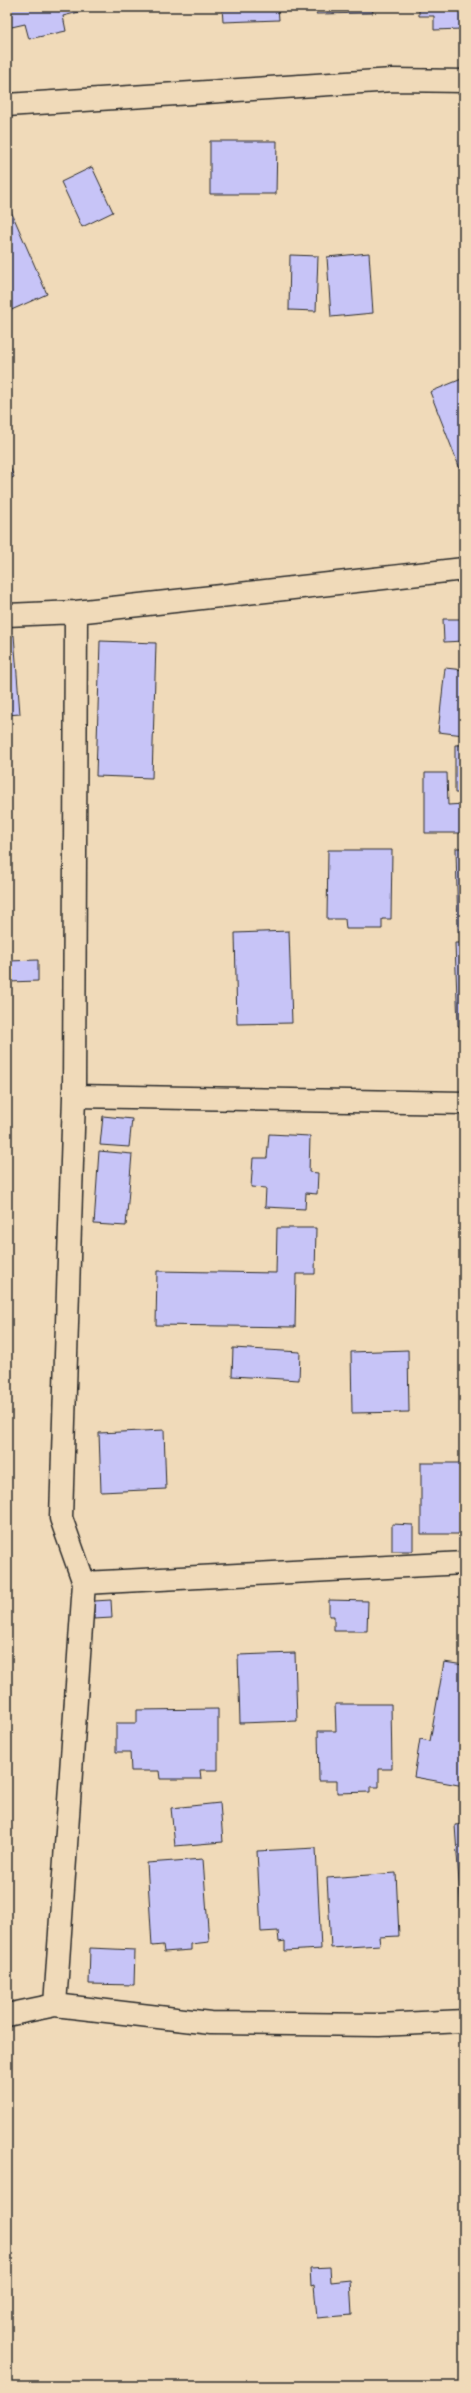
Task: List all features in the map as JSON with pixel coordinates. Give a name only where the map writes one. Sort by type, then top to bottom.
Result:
[{"type":"street","points":[[7,105],[393,80],[464,81]]},
{"type":"street","points":[[7,615],[76,612],[464,569]]},
{"type":"street","points":[[55,2005],[84,1583],[61,1518],[74,1096],[76,612]]},
{"type":"street","points":[[74,1096],[464,1103]]},
{"type":"street","points":[[84,1583],[464,1563]]},
{"type":"street","points":[[7,2015],[55,2005],[210,2023],[379,2025],[464,2021]]},
{"type":"building","points":[[7,7],[82,7],[83,11],[63,16],[66,31],[29,39],[25,24],[7,28]]},
{"type":"building","points":[[222,7],[278,7],[279,20],[223,22]]},
{"type":"building","points":[[316,7],[372,7],[373,13],[316,14]]},
{"type":"building","points":[[419,7],[464,7],[464,15],[461,15],[461,29],[434,30],[434,16],[419,16]]},
{"type":"building","points":[[210,141],[277,141],[276,194],[210,194]]},
{"type":"building","points":[[92,167],[113,212],[82,227],[61,182]]},
{"type":"building","points":[[7,202],[47,294],[7,312]]},
{"type":"building","points":[[369,253],[373,313],[331,317],[327,257]]},
{"type":"building","points":[[290,255],[318,256],[316,311],[289,310]]},
{"type":"building","points":[[464,378],[464,479],[430,392]]},
{"type":"building","points":[[7,460],[14,477],[7,480]]},
{"type":"building","points":[[443,619],[464,619],[464,641],[444,642]]},
{"type":"building","points":[[14,635],[20,714],[7,715],[7,636]]},
{"type":"building","points":[[100,641],[156,643],[152,778],[96,776]]},
{"type":"building","points":[[445,668],[464,670],[464,735],[438,732]]},
{"type":"building","points":[[455,745],[464,745],[464,793],[455,793]]},
{"type":"building","points":[[425,773],[447,773],[448,805],[464,804],[464,833],[425,833]]},
{"type":"building","points":[[456,848],[464,848],[464,932],[458,932]]},
{"type":"building","points":[[328,850],[392,850],[391,919],[382,919],[382,929],[346,929],[345,919],[327,919]]},
{"type":"building","points":[[289,931],[292,1023],[237,1024],[235,933]]},
{"type":"building","points":[[455,943],[464,943],[464,1026],[458,1026]]},
{"type":"building","points":[[38,960],[38,981],[8,982],[8,961]]},
{"type":"building","points":[[103,1116],[132,1119],[129,1147],[100,1145]]},
{"type":"building","points":[[269,1134],[310,1136],[309,1172],[318,1173],[317,1194],[306,1193],[305,1209],[265,1207],[266,1188],[251,1187],[253,1158],[267,1158]]},
{"type":"building","points":[[99,1151],[132,1154],[126,1226],[94,1224]]},
{"type":"building","points":[[277,1228],[316,1228],[315,1274],[296,1274],[295,1327],[156,1325],[157,1271],[276,1273]]},
{"type":"building","points":[[233,1348],[300,1352],[299,1380],[232,1376]]},
{"type":"building","points":[[408,1350],[409,1412],[352,1413],[351,1352]]},
{"type":"building","points":[[164,1430],[166,1489],[101,1492],[99,1433]]},
{"type":"building","points":[[421,1463],[464,1463],[464,1534],[421,1534]]},
{"type":"building","points":[[392,1524],[413,1525],[413,1551],[392,1551]]},
{"type":"building","points":[[111,1600],[112,1618],[94,1619],[94,1601]]},
{"type":"building","points":[[329,1600],[368,1601],[367,1631],[334,1631],[334,1616],[329,1616]]},
{"type":"building","points":[[295,1653],[297,1721],[240,1723],[238,1655]]},
{"type":"building","points":[[444,1662],[464,1665],[464,1786],[414,1777],[420,1739],[430,1741]]},
{"type":"building","points":[[335,1704],[391,1704],[392,1769],[379,1769],[379,1787],[370,1787],[370,1792],[337,1793],[337,1781],[319,1781],[318,1731],[336,1731]]},
{"type":"building","points":[[218,1709],[218,1770],[200,1770],[201,1779],[160,1779],[159,1771],[131,1771],[130,1752],[116,1752],[116,1723],[137,1723],[137,1710]]},
{"type":"building","points":[[220,1803],[223,1842],[175,1846],[171,1808]]},
{"type":"building","points":[[464,1824],[464,1940],[463,1940],[455,1825]]},
{"type":"building","points":[[316,1848],[321,1949],[285,1951],[285,1941],[279,1942],[278,1931],[261,1932],[257,1851]]},
{"type":"building","points":[[203,1859],[209,1942],[191,1944],[191,1950],[164,1952],[163,1945],[152,1946],[147,1863]]},
{"type":"building","points":[[396,1873],[399,1936],[379,1937],[380,1945],[331,1948],[327,1878]]},
{"type":"building","points":[[90,1948],[135,1950],[134,1985],[89,1984]]},
{"type":"building","points":[[330,2267],[331,2282],[350,2280],[352,2315],[317,2318],[314,2285],[311,2286],[310,2268]]}]
